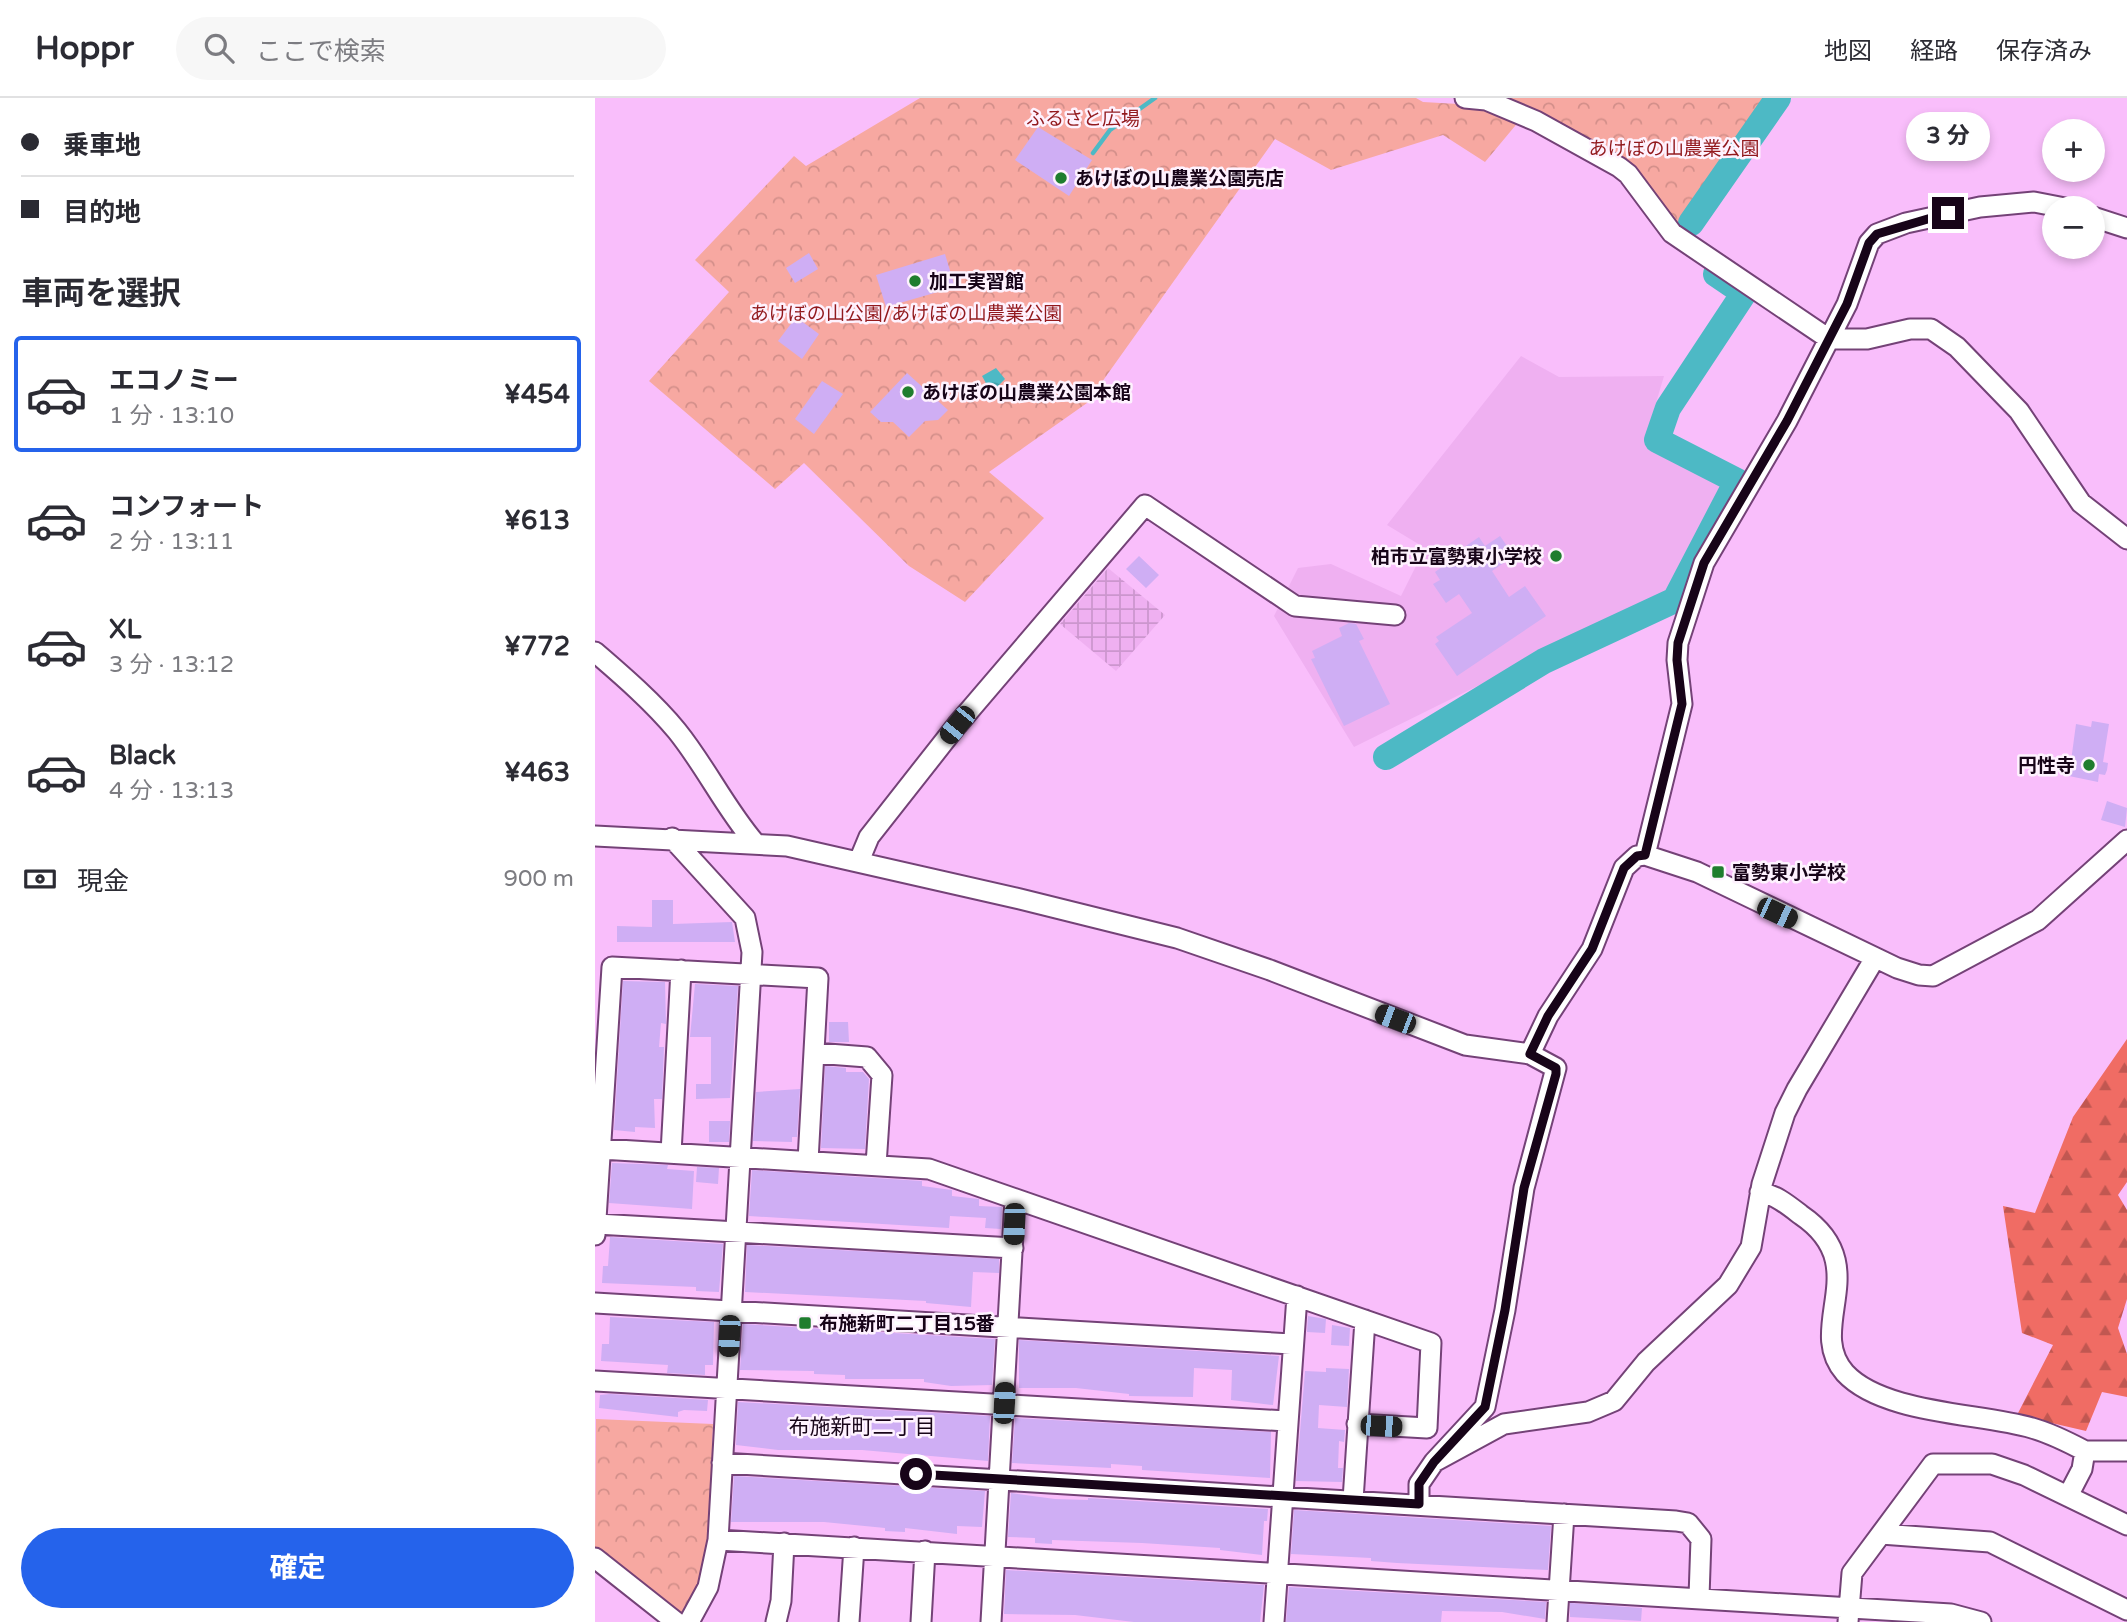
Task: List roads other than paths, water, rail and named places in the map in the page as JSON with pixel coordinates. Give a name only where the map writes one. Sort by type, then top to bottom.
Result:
[{"type":"street","points":[[1465,98],[1487,99],[1536,121],[1619,167],[1628,174],[1672,233],[1829,339],[1867,339],[1910,329],[1931,329],[1975,363],[2019,411],[2081,503],[2127,539]]},
{"type":"street","points":[[1645,855],[1682,704],[1677,660],[1678,643],[1699,575],[1787,421],[1847,304],[1862,257],[1877,234],[1906,223],[1980,206],[2042,204]]},
{"type":"street","points":[[2105,221],[2127,228]]},
{"type":"street","points":[[859,861],[869,837],[950,734],[1145,505],[1295,606],[1395,615]]},
{"type":"street","points":[[595,652],[675,729],[755,843]]},
{"type":"street","points":[[595,836],[672,838],[811,849],[1177,938],[1270,970],[1465,1045],[1530,1054],[1556,1068],[1524,1188],[1485,1407],[1434,1462],[1419,1484],[1419,1504]]},
{"type":"street","points":[[672,838],[745,918],[751,941],[718,1540],[708,1587],[689,1622]]},
{"type":"street","points":[[1530,1054],[1548,1016],[1592,949],[1624,868],[1637,856],[1645,855],[1706,876],[1875,958],[1919,975],[1933,976],[2038,920],[2127,839]]},
{"type":"street","points":[[1434,1462],[1504,1424],[1588,1412],[1614,1401],[1646,1362],[1679,1335],[1728,1285],[1751,1247],[1760,1192],[1797,1088],[1875,958]]},
{"type":"street","points":[[808,1161],[818,978],[612,967],[596,1230],[735,1233],[1013,1248]]},
{"type":"street","points":[[671,1153],[681,970]]},
{"type":"street","points":[[815,1054],[867,1057],[882,1075],[876,1164]]},
{"type":"street","points":[[601,1149],[876,1164],[929,1170],[1431,1343],[1427,1428],[1357,1424]]},
{"type":"street","points":[[1760,1192],[1772,1194],[1812,1222],[1835,1251],[1837,1292],[1833,1346],[1836,1360],[1847,1374],[1897,1402],[2031,1428],[2085,1451],[2127,1451]]},
{"type":"street","points":[[992,1622],[1015,1199]]},
{"type":"street","points":[[1274,1622],[1291,1344],[1295,1334],[1297,1296]]},
{"type":"street","points":[[595,1303],[1009,1325],[1291,1344]]},
{"type":"street","points":[[1353,1500],[1365,1320]]},
{"type":"street","points":[[595,1381],[1286,1421]]},
{"type":"street","points":[[2068,1496],[2082,1469],[2085,1451]]},
{"type":"street","points":[[722,1463],[1419,1504],[1688,1523],[1701,1539],[1699,1597]]},
{"type":"street","points":[[1849,1615],[1852,1573],[1933,1464],[1993,1464],[2127,1525]]},
{"type":"street","points":[[1557,1622],[1564,1514]]},
{"type":"street","points":[[1881,1534],[1990,1542],[2127,1610]]},
{"type":"street","points":[[718,1540],[1699,1597],[1849,1615],[1951,1614],[1981,1622]]},
{"type":"street","points":[[776,1622],[781,1601],[784,1543]]},
{"type":"street","points":[[849,1622],[854,1547]]},
{"type":"street","points":[[921,1622],[925,1551]]},
{"type":"street","points":[[595,1558],[676,1622]]},
{"type":"water","points":[[996,368],[1005,379],[999,385],[998,395],[992,394],[982,376]]},
{"type":"waterway","points":[[1093,153],[1110,130],[1155,98]]},
{"type":"waterway","points":[[1691,223],[1778,98]]},
{"type":"waterway","points":[[1386,757],[1544,661],[1675,600],[1737,481],[1657,440],[1668,408],[1744,293],[1716,274]]},
{"type":"place","name":"あけぼの山農業公園売店","points":[[1061,178]]},
{"type":"place","name":"加工実習館","points":[[915,281]]},
{"type":"place","name":"あけぼの山農業公園本館","points":[[908,392]]},
{"type":"place","name":"柏市立富勢東小学校","points":[[1556,556]]},
{"type":"place","name":"円性寺","points":[[2089,765]]},
{"type":"place","name":"富勢東小学校","points":[[1718,872]]},
{"type":"place","name":"布施新町二丁目15番","points":[[805,1323]]},
{"type":"district","name":"布施新町二丁目","points":[[862,1427]]},
{"type":"park label","name":"ふるさと広場","points":[[1083,118]]},
{"type":"park label","name":"あけぼの山農業公園","points":[[1674,148]]},
{"type":"park label","name":"あけぼの山公園/あけぼの山農業公園","points":[[906,313]]}]
